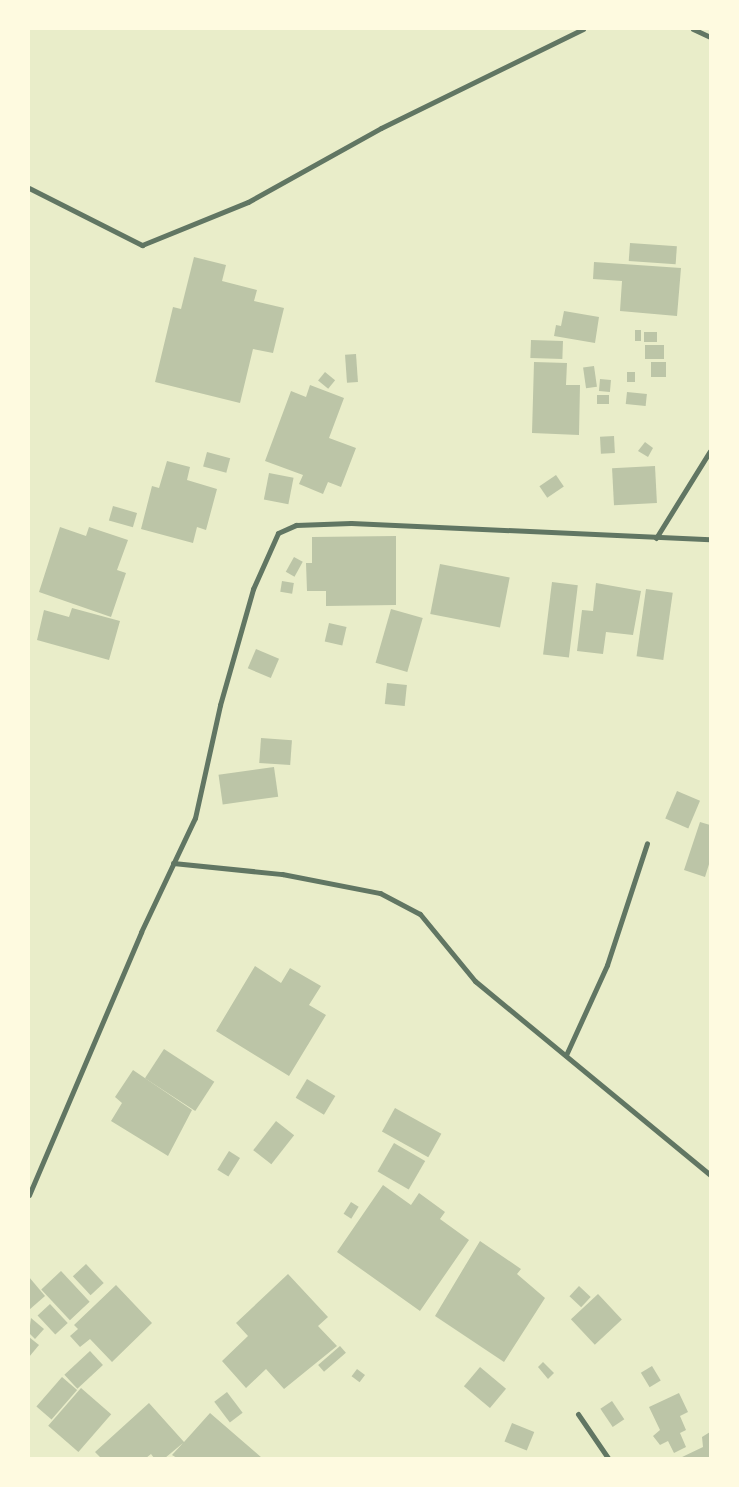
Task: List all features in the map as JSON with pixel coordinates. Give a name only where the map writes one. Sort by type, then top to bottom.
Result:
[{"type":"street","points":[[29,188],[142,244],[248,202],[381,128],[583,29]]},
{"type":"street","points":[[693,29],[710,37]]},
{"type":"street","points":[[656,538],[710,451]]},
{"type":"street","points":[[29,1195],[173,863],[195,818],[220,705],[253,589],[278,533],[296,525],[351,523],[710,540]]},
{"type":"street","points":[[566,1055],[607,965],[647,843]]},
{"type":"street","points":[[173,863],[282,874],[380,893],[420,914],[475,981],[710,1174]]},
{"type":"street","points":[[578,1414],[608,1458]]},
{"type":"building","points":[[630,243],[677,246],[676,264],[629,261]]},
{"type":"building","points":[[194,257],[226,265],[222,281],[257,290],[254,301],[284,308],[273,353],[253,349],[240,403],[155,382],[173,307],[181,309]]},
{"type":"building","points":[[594,262],[681,268],[677,316],[620,311],[622,281],[593,279]]},
{"type":"building","points":[[564,311],[599,317],[595,343],[554,336],[556,325],[561,326]]},
{"type":"building","points":[[635,330],[641,330],[641,341],[635,341]]},
{"type":"building","points":[[644,332],[657,332],[657,342],[644,342]]},
{"type":"building","points":[[531,340],[563,341],[562,359],[530,358]]},
{"type":"building","points":[[645,345],[664,345],[664,359],[645,359]]},
{"type":"building","points":[[356,354],[358,382],[347,383],[345,355]]},
{"type":"building","points":[[534,362],[567,363],[566,385],[580,385],[579,435],[532,433]]},
{"type":"building","points":[[651,362],[666,362],[666,377],[651,377]]},
{"type":"building","points":[[594,366],[597,387],[586,388],[583,368]]},
{"type":"building","points":[[325,372],[335,380],[328,389],[318,381]]},
{"type":"building","points":[[627,372],[635,372],[635,382],[627,382]]},
{"type":"building","points":[[600,379],[611,380],[610,392],[599,391]]},
{"type":"building","points":[[310,385],[344,398],[329,438],[356,448],[341,487],[328,482],[323,494],[299,484],[303,475],[265,461],[291,391],[306,397]]},
{"type":"building","points":[[627,392],[647,394],[646,406],[626,404]]},
{"type":"building","points":[[597,395],[609,395],[609,404],[597,404]]},
{"type":"building","points":[[614,436],[615,453],[601,454],[600,437]]},
{"type":"building","points":[[645,442],[653,448],[648,457],[638,451]]},
{"type":"building","points":[[207,452],[230,458],[226,473],[203,466]]},
{"type":"building","points":[[167,461],[190,467],[187,480],[217,489],[206,530],[197,527],[193,543],[141,529],[152,486],[159,488]]},
{"type":"building","points":[[655,466],[657,503],[614,505],[612,468]]},
{"type":"building","points":[[269,473],[294,478],[288,504],[264,500]]},
{"type":"building","points":[[556,475],[564,487],[547,498],[539,486]]},
{"type":"building","points":[[113,506],[137,513],[133,527],[109,520]]},
{"type":"building","points":[[60,527],[86,536],[89,527],[128,540],[117,570],[126,573],[111,617],[39,592]]},
{"type":"building","points":[[396,536],[396,605],[326,606],[326,591],[307,591],[306,563],[312,563],[312,537]]},
{"type":"building","points":[[294,557],[303,562],[295,577],[286,572]]},
{"type":"building","points":[[440,564],[510,578],[500,628],[430,614]]},
{"type":"building","points":[[282,581],[294,583],[292,594],[280,592]]},
{"type":"building","points":[[552,582],[578,585],[569,658],[543,654]]},
{"type":"building","points":[[596,583],[641,591],[633,635],[606,632],[603,654],[577,651],[582,610],[593,611]]},
{"type":"building","points":[[646,589],[673,593],[663,660],[637,656]]},
{"type":"building","points":[[72,608],[120,621],[109,660],[37,640],[44,610],[69,617]]},
{"type":"building","points":[[391,609],[423,618],[407,672],[376,663]]},
{"type":"building","points":[[329,623],[347,627],[342,646],[325,642]]},
{"type":"building","points":[[256,649],[279,659],[271,678],[248,668]]},
{"type":"building","points":[[387,683],[407,685],[405,706],[385,704]]},
{"type":"building","points":[[261,738],[292,740],[290,765],[259,763]]},
{"type":"building","points":[[274,767],[278,797],[223,805],[219,775]]},
{"type":"building","points":[[677,791],[700,801],[688,828],[665,819]]},
{"type":"building","points":[[700,822],[710,825],[710,861],[705,877],[684,870]]},
{"type":"building","points":[[255,966],[281,983],[290,968],[321,986],[309,1005],[326,1015],[289,1076],[216,1031]]},
{"type":"building","points":[[164,1049],[214,1082],[195,1111],[145,1078]]},
{"type":"building","points":[[133,1070],[192,1110],[168,1156],[111,1121],[122,1103],[115,1097]]},
{"type":"building","points":[[307,1079],[335,1096],[324,1115],[296,1098]]},
{"type":"building","points":[[395,1108],[441,1134],[428,1157],[382,1132]]},
{"type":"building","points":[[276,1121],[294,1135],[271,1164],[253,1150]]},
{"type":"building","points":[[394,1143],[425,1161],[409,1190],[378,1172]]},
{"type":"building","points":[[229,1151],[240,1158],[228,1177],[217,1170]]},
{"type":"building","points":[[383,1185],[411,1205],[419,1193],[445,1212],[440,1219],[469,1240],[420,1311],[337,1252]]},
{"type":"building","points":[[351,1202],[359,1207],[351,1219],[344,1214]]},
{"type":"building","points":[[480,1241],[521,1269],[517,1274],[545,1298],[504,1362],[435,1316]]},
{"type":"building","points":[[86,1264],[104,1283],[91,1295],[73,1276]]},
{"type":"building","points":[[61,1271],[90,1302],[70,1320],[41,1289]]},
{"type":"building","points":[[288,1274],[328,1317],[318,1326],[337,1346],[284,1389],[266,1369],[246,1388],[222,1361],[248,1336],[236,1323]]},
{"type":"building","points":[[29,1277],[45,1296],[29,1310]]},
{"type":"building","points":[[116,1285],[152,1323],[112,1362],[90,1339],[80,1347],[70,1336],[78,1329],[74,1325]]},
{"type":"building","points":[[579,1286],[591,1297],[581,1307],[569,1296]]},
{"type":"building","points":[[598,1294],[622,1320],[595,1345],[571,1319]]},
{"type":"building","points":[[50,1304],[68,1323],[55,1335],[38,1316]]},
{"type":"building","points":[[31,1318],[44,1329],[35,1339],[29,1333]]},
{"type":"building","points":[[29,1337],[39,1345],[29,1357]]},
{"type":"building","points":[[340,1346],[346,1353],[324,1372],[318,1365]]},
{"type":"building","points":[[90,1351],[103,1365],[77,1389],[64,1375]]},
{"type":"building","points":[[543,1362],[554,1373],[548,1379],[538,1367]]},
{"type":"building","points":[[652,1366],[661,1381],[650,1387],[641,1373]]},
{"type":"building","points":[[480,1367],[506,1389],[490,1408],[464,1386]]},
{"type":"building","points":[[357,1369],[365,1375],[360,1382],[352,1376]]},
{"type":"building","points":[[62,1377],[77,1390],[52,1420],[36,1406]]},
{"type":"building","points":[[81,1388],[111,1414],[78,1452],[48,1426]]},
{"type":"building","points":[[227,1392],[243,1413],[230,1422],[214,1402]]},
{"type":"building","points":[[679,1393],[688,1412],[680,1416],[686,1430],[680,1433],[686,1447],[674,1453],[668,1441],[660,1445],[653,1436],[660,1430],[649,1407]]},
{"type":"building","points":[[612,1401],[624,1419],[613,1427],[600,1409]]},
{"type":"building","points":[[149,1403],[184,1442],[210,1413],[262,1458],[177,1458],[172,1455],[183,1443],[165,1458],[154,1458],[151,1454],[146,1458],[101,1458],[95,1452]]},
{"type":"building","points":[[512,1423],[534,1432],[527,1451],[505,1442]]},
{"type":"building","points":[[710,1432],[710,1458],[680,1458],[703,1447],[702,1437]]}]
